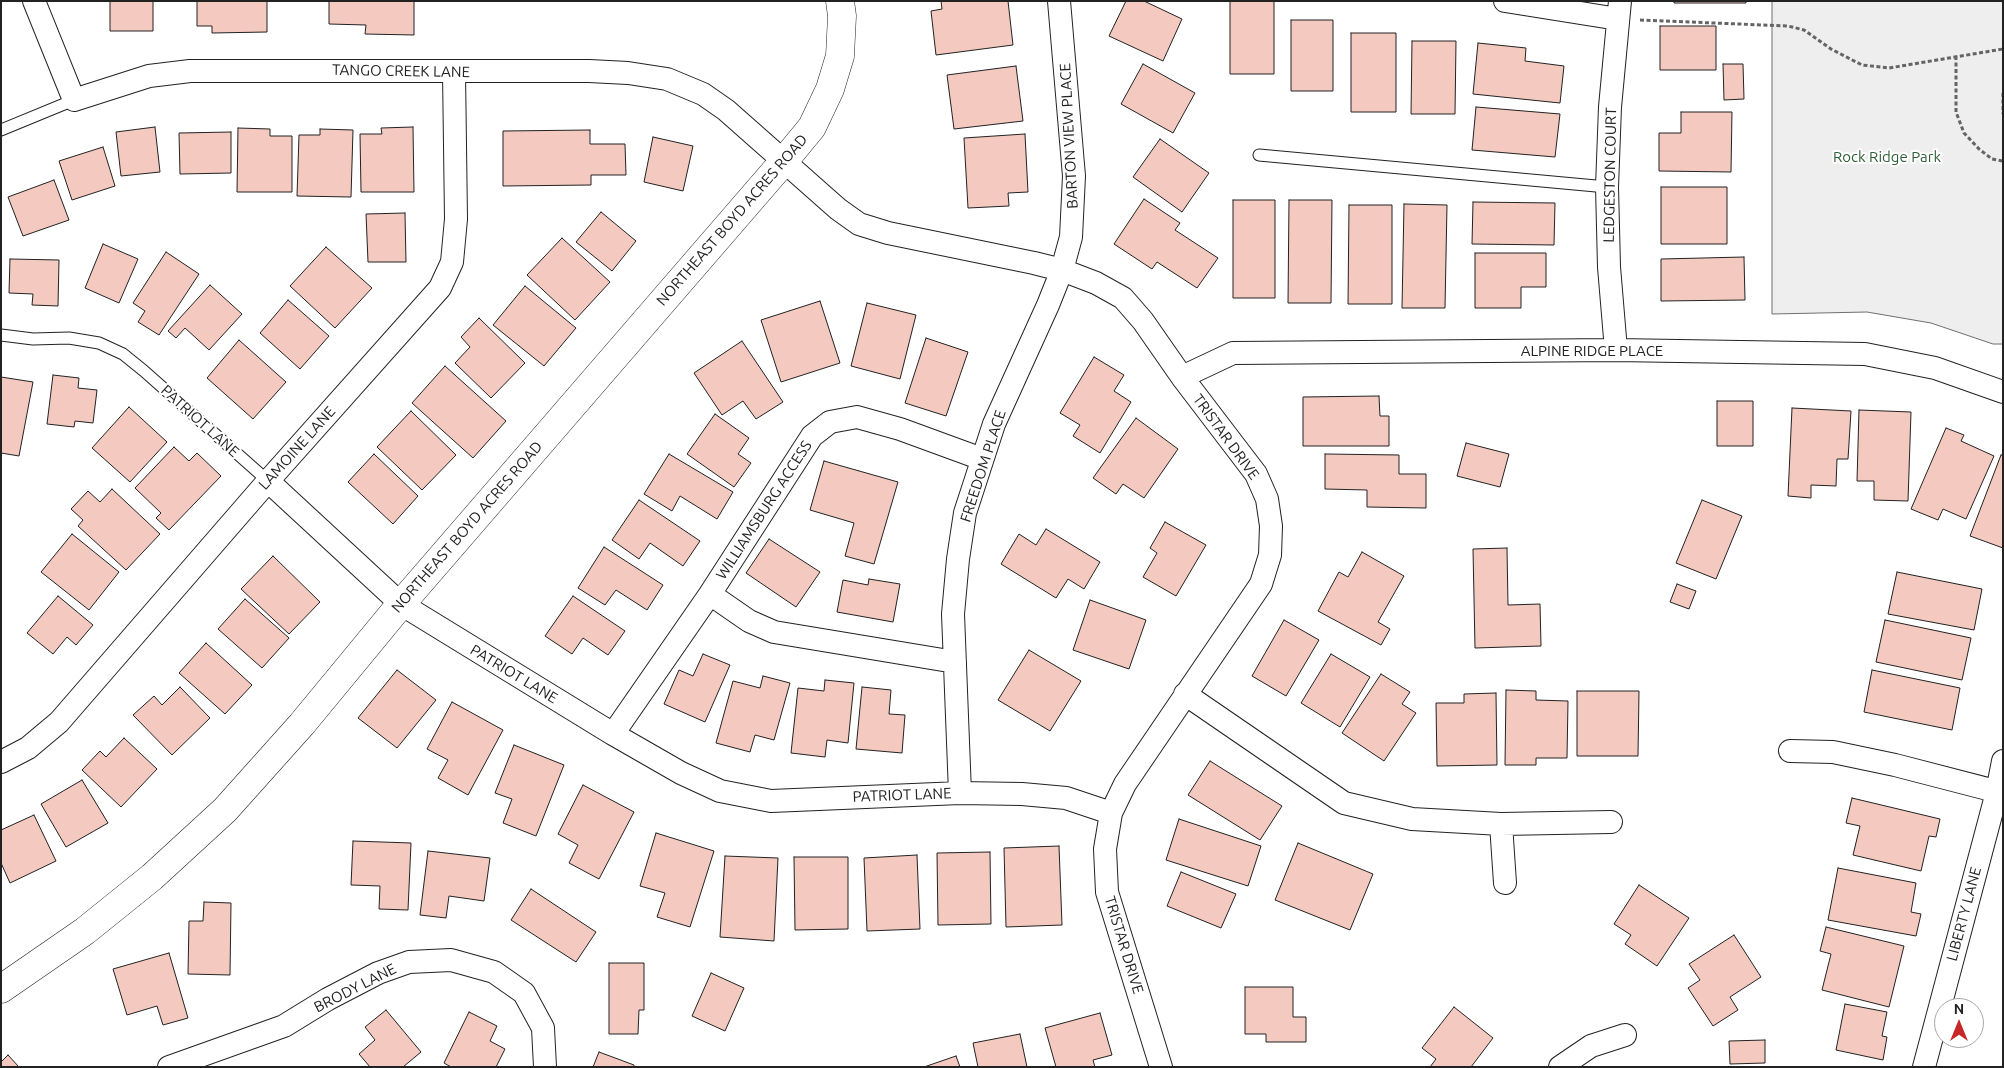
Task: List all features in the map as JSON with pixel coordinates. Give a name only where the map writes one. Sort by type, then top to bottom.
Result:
[{"type":"street","points":[[34,1],[74,100]]},
{"type":"street","name":"NORTHEAST BOYD ACRES ROAD","points":[[1,989],[85,932],[152,877],[225,810],[302,724],[401,604],[784,161],[812,126],[830,89],[840,56],[842,16],[840,1]]},
{"type":"street","name":"BARTON VIEW PLACE","points":[[1060,1],[1074,176],[1071,237],[1062,270]]},
{"type":"street","points":[[1505,1],[1619,10]]},
{"type":"street","name":"LEDGESTON COURT","points":[[1616,350],[1609,267],[1607,187],[1610,106],[1619,10]]},
{"type":"street","name":"TANGO CREEK LANE","points":[[74,100],[149,76],[190,71],[306,69],[454,72],[588,71],[628,73],[667,79],[703,94],[726,110],[784,161]]},
{"type":"street","name":"LAMOINE LANE","points":[[1,762],[28,748],[59,722],[268,481],[440,288],[452,262],[456,219],[454,72]]},
{"type":"street","name":"TRISTAR DRIVE","points":[[784,161],[838,209],[859,224],[888,233],[1062,270],[1096,282],[1123,298],[1143,321],[1182,377],[1256,474],[1267,499],[1271,526],[1270,555],[1261,584],[1125,784],[1112,813],[1105,849],[1107,892],[1161,1067]]},
{"type":"street","name":"FREEDOM PLACE","points":[[960,793],[953,614],[958,559],[965,513],[994,424],[1062,270]]},
{"type":"street","name":"ALPINE RIDGE PLACE","points":[[1182,377],[1233,353],[1616,350],[1865,354],[1935,368],[2003,392]]},
{"type":"street","name":"WILLIAMSBURG ACCESS","points":[[612,734],[710,594],[806,443],[830,422],[857,417],[900,429],[982,459]]},
{"type":"street","name":"PATRIOT LANE","points":[[268,481],[401,604],[612,734],[681,773],[720,791],[771,800],[960,793],[1022,794],[1066,798],[1112,813]]},
{"type":"street","points":[[710,594],[749,621],[774,632],[955,662]]},
{"type":"street","points":[[1185,694],[1344,803],[1412,819],[1501,824],[1611,822]]},
{"type":"street","points":[[1790,751],[1833,752],[2000,792]]},
{"type":"street","name":"LIBERTY LANE","points":[[1924,1067],[2000,792],[2003,761]]},
{"type":"street","points":[[1501,824],[1506,883]]},
{"type":"street","name":"BRODY LANE","points":[[169,1067],[284,1026],[328,999],[378,973],[409,962],[451,960],[494,972],[524,993],[543,1028],[545,1067]]},
{"type":"street","points":[[1560,1067],[1591,1046],[1625,1035]]},
{"type":"lane","name":"TANGO CREEK LANE","points":[[1,130],[74,100]]},
{"type":"lane","points":[[1259,155],[1607,187]]},
{"type":"lane","name":"PATRIOT LANE","points":[[1,335],[33,339],[69,338],[92,341],[123,354],[144,370],[268,481]]},
{"type":"path","points":[[1619,10],[1788,26],[1804,30],[1862,65],[1889,68],[2003,49]]},
{"type":"path","points":[[1956,56],[1956,112],[1964,133],[1978,149],[1992,159],[2003,161]]},
{"type":"path","points":[[2003,93],[2003,114]]},
{"type":"green space","name":"Rock Ridge Park","points":[[1772,1],[2003,1],[2003,344],[1993,344],[1931,323],[1867,312],[1772,314]]},
{"type":"building","points":[[110,1],[153,1],[153,31],[110,31]]},
{"type":"building","points":[[197,1],[267,1],[267,32],[212,33],[212,26],[197,26]]},
{"type":"building","points":[[329,1],[414,1],[414,35],[365,34],[366,25],[329,24]]},
{"type":"building","points":[[941,1],[1008,1],[1013,45],[936,55],[931,11],[942,9]]},
{"type":"building","points":[[1126,1],[1144,1],[1182,19],[1163,61],[1109,36]]},
{"type":"building","points":[[1230,1],[1274,1],[1274,74],[1230,74]]},
{"type":"building","points":[[1674,1],[1746,1],[1746,3],[1674,3]]},
{"type":"building","points":[[1291,20],[1333,20],[1333,91],[1291,91]]},
{"type":"building","points":[[1660,26],[1716,26],[1716,70],[1660,70]]},
{"type":"building","points":[[1351,33],[1396,33],[1396,112],[1351,112]]},
{"type":"building","points":[[1412,41],[1456,41],[1455,114],[1411,114]]},
{"type":"building","points":[[1478,43],[1526,48],[1525,61],[1564,66],[1560,103],[1473,94]]},
{"type":"building","points":[[1143,64],[1195,93],[1173,133],[1121,104]]},
{"type":"building","points":[[1723,64],[1743,64],[1744,99],[1724,100]]},
{"type":"building","points":[[1016,66],[1023,121],[954,129],[947,75]]},
{"type":"building","points":[[1476,107],[1560,114],[1555,157],[1472,150]]},
{"type":"building","points":[[1681,112],[1732,112],[1731,172],[1659,171],[1659,133],[1681,133]]},
{"type":"building","points":[[155,127],[160,172],[121,176],[116,132]]},
{"type":"building","points":[[413,127],[414,192],[361,192],[360,134],[382,134],[381,128]]},
{"type":"building","points":[[238,128],[270,129],[270,136],[292,136],[292,192],[237,192]]},
{"type":"building","points":[[320,129],[353,130],[351,197],[297,196],[299,135],[320,135]]},
{"type":"building","points":[[590,130],[590,144],[625,144],[626,175],[591,175],[591,185],[503,186],[503,131]]},
{"type":"building","points":[[231,132],[231,173],[180,174],[179,133]]},
{"type":"building","points":[[1025,134],[1028,192],[1008,193],[1009,206],[968,208],[964,138]]},
{"type":"building","points":[[653,137],[693,146],[683,191],[644,182]]},
{"type":"building","points":[[1160,139],[1209,173],[1182,212],[1133,177]]},
{"type":"building","points":[[103,147],[115,186],[72,200],[59,161]]},
{"type":"building","points":[[54,180],[69,220],[23,236],[8,197]]},
{"type":"building","points":[[1661,187],[1727,187],[1727,244],[1661,244]]},
{"type":"building","points":[[1144,199],[1180,223],[1175,230],[1218,258],[1197,288],[1157,262],[1152,269],[1114,244]]},
{"type":"building","points":[[1233,200],[1275,200],[1275,298],[1233,298]]},
{"type":"building","points":[[1289,200],[1332,200],[1331,303],[1288,303]]},
{"type":"building","points":[[1473,202],[1555,203],[1554,245],[1472,244]]},
{"type":"building","points":[[1404,204],[1447,205],[1445,308],[1402,308]]},
{"type":"building","points":[[1349,205],[1392,205],[1392,304],[1348,304]]},
{"type":"building","points":[[601,212],[636,241],[612,271],[576,242]]},
{"type":"building","points":[[405,213],[406,262],[368,262],[366,214]]},
{"type":"building","points":[[562,238],[610,282],[575,320],[527,275]]},
{"type":"building","points":[[103,244],[138,259],[119,303],[85,288]]},
{"type":"building","points":[[326,247],[372,288],[335,328],[290,286]]},
{"type":"building","points":[[166,252],[199,274],[159,335],[138,322],[145,311],[133,303]]},
{"type":"building","points":[[1475,253],[1546,253],[1546,287],[1521,287],[1521,308],[1475,308]]},
{"type":"building","points":[[1744,257],[1745,300],[1661,301],[1661,259]]},
{"type":"building","points":[[10,259],[59,260],[58,306],[32,305],[33,294],[9,293]]},
{"type":"building","points":[[210,285],[242,314],[209,350],[185,328],[176,338],[168,331]]},
{"type":"building","points":[[525,286],[576,328],[544,366],[493,325]]},
{"type":"building","points":[[288,300],[329,336],[300,369],[260,333]]},
{"type":"building","points":[[820,301],[840,363],[781,382],[761,320]]},
{"type":"building","points":[[867,303],[916,315],[900,379],[851,366]]},
{"type":"building","points":[[479,318],[525,363],[491,398],[455,363],[470,347],[461,337]]},
{"type":"building","points":[[926,338],[968,352],[946,416],[905,403]]},
{"type":"building","points":[[239,340],[286,382],[253,419],[207,378]]},
{"type":"building","points":[[742,341],[783,402],[756,419],[743,401],[722,415],[694,373]]},
{"type":"building","points":[[1094,357],[1124,375],[1114,391],[1131,402],[1100,453],[1073,436],[1080,425],[1060,413]]},
{"type":"building","points":[[445,366],[506,421],[473,458],[412,403]]},
{"type":"building","points":[[53,375],[79,378],[78,388],[97,390],[93,423],[75,421],[74,427],[47,424]]},
{"type":"building","points":[[1,377],[33,382],[19,456],[1,453]]},
{"type":"building","points":[[1379,396],[1380,416],[1389,416],[1389,446],[1303,446],[1303,397]]},
{"type":"building","points":[[1717,401],[1753,401],[1753,446],[1717,446]]},
{"type":"building","points":[[129,407],[167,442],[130,482],[92,448]]},
{"type":"building","points":[[1792,408],[1851,411],[1848,459],[1837,459],[1836,486],[1811,485],[1811,498],[1788,496]]},
{"type":"building","points":[[1859,410],[1911,412],[1908,501],[1874,500],[1874,481],[1857,481]]},
{"type":"building","points":[[411,411],[456,455],[422,490],[377,447]]},
{"type":"building","points":[[715,414],[749,438],[738,454],[751,463],[734,487],[687,454]]},
{"type":"building","points":[[1136,418],[1178,449],[1144,498],[1123,484],[1116,494],[1093,478]]},
{"type":"building","points":[[1946,428],[1964,435],[1961,441],[1994,456],[1966,519],[1943,509],[1938,520],[1911,509]]},
{"type":"building","points":[[1466,443],[1509,454],[1500,487],[1457,476]]},
{"type":"building","points":[[174,447],[189,461],[197,453],[221,476],[169,530],[156,518],[161,513],[135,488]]},
{"type":"building","points":[[374,454],[418,496],[393,524],[348,482]]},
{"type":"building","points":[[669,454],[733,492],[717,519],[680,496],[672,511],[644,494]]},
{"type":"building","points":[[1325,454],[1399,455],[1399,474],[1426,474],[1426,508],[1367,507],[1367,490],[1325,489]]},
{"type":"building","points":[[2001,455],[2003,455],[2003,548],[1970,536]]},
{"type":"building","points":[[824,461],[898,482],[874,564],[845,556],[854,523],[810,510]]},
{"type":"building","points":[[112,489],[160,534],[126,570],[78,526],[83,520],[71,509],[88,491],[100,502]]},
{"type":"building","points":[[639,500],[700,541],[683,566],[650,543],[639,559],[612,540]]},
{"type":"building","points":[[1702,500],[1742,516],[1716,579],[1676,563]]},
{"type":"building","points":[[1165,522],[1206,545],[1176,596],[1143,577],[1157,553],[1150,548]]},
{"type":"building","points":[[1046,529],[1100,562],[1084,589],[1068,579],[1056,598],[1001,564],[1019,534],[1036,545]]},
{"type":"building","points":[[72,534],[119,572],[89,610],[41,572]]},
{"type":"building","points":[[769,539],[820,572],[796,607],[746,573]]},
{"type":"building","points":[[604,547],[663,585],[647,610],[616,590],[605,605],[578,588]]},
{"type":"building","points":[[1507,548],[1508,605],[1540,604],[1541,646],[1475,648],[1473,549]]},
{"type":"building","points":[[1362,552],[1404,576],[1378,622],[1390,629],[1381,645],[1318,611],[1339,572],[1348,577]]},
{"type":"building","points":[[273,556],[320,602],[289,634],[241,589]]},
{"type":"building","points":[[1897,572],[1982,589],[1974,630],[1888,614]]},
{"type":"building","points":[[869,579],[900,584],[893,622],[837,612],[843,580],[868,585]]},
{"type":"building","points":[[1677,584],[1696,591],[1689,609],[1670,602]]},
{"type":"building","points":[[58,596],[93,625],[76,645],[67,637],[53,654],[27,633]]},
{"type":"building","points":[[573,596],[625,631],[608,655],[583,638],[572,654],[545,636]]},
{"type":"building","points":[[245,599],[289,638],[262,668],[218,629]]},
{"type":"building","points":[[1090,600],[1146,620],[1129,669],[1073,650]]},
{"type":"building","points":[[1284,620],[1319,640],[1286,696],[1252,676]]},
{"type":"building","points":[[1885,620],[1971,638],[1962,680],[1876,662]]},
{"type":"building","points":[[206,643],[252,685],[225,714],[179,673]]},
{"type":"building","points":[[1029,650],[1081,681],[1050,731],[998,700]]},
{"type":"building","points":[[703,654],[730,665],[705,722],[664,704],[679,670],[693,676]]},
{"type":"building","points":[[1331,654],[1370,677],[1340,727],[1301,703]]},
{"type":"building","points":[[397,670],[436,700],[397,748],[358,718]]},
{"type":"building","points":[[1872,670],[1960,688],[1952,730],[1864,712]]},
{"type":"building","points":[[1381,674],[1410,692],[1402,704],[1416,713],[1384,761],[1342,733]]},
{"type":"building","points":[[763,676],[790,683],[774,740],[755,735],[750,752],[716,743],[733,681],[760,688]]},
{"type":"building","points":[[825,680],[854,683],[848,743],[827,740],[825,757],[791,753],[798,688],[824,691]]},
{"type":"building","points":[[180,687],[210,718],[172,755],[133,715],[154,696],[162,705]]},
{"type":"building","points":[[862,687],[891,690],[889,714],[905,715],[902,753],[856,749]]},
{"type":"building","points":[[1506,690],[1536,691],[1536,700],[1568,701],[1567,758],[1536,758],[1536,765],[1505,765]]},
{"type":"building","points":[[1577,691],[1639,691],[1638,756],[1577,756]]},
{"type":"building","points":[[1496,693],[1497,765],[1437,766],[1436,703],[1464,703],[1464,694]]},
{"type":"building","points":[[452,702],[503,730],[468,795],[438,778],[448,760],[427,749]]},
{"type":"building","points":[[124,738],[157,769],[121,807],[82,770],[100,751],[106,757]]},
{"type":"building","points":[[514,745],[564,765],[536,836],[503,823],[512,799],[495,793]]},
{"type":"building","points":[[1210,761],[1282,806],[1260,840],[1188,795]]},
{"type":"building","points":[[82,780],[108,823],[66,847],[41,804]]},
{"type":"building","points":[[583,785],[634,812],[599,879],[569,863],[578,845],[558,834]]},
{"type":"building","points":[[1852,798],[1940,819],[1936,837],[1929,836],[1921,871],[1853,855],[1860,826],[1846,823]]},
{"type":"building","points":[[34,815],[56,861],[10,883],[1,863],[1,830]]},
{"type":"building","points":[[1179,819],[1261,846],[1248,886],[1166,860]]},
{"type":"building","points":[[656,833],[714,851],[690,927],[657,917],[665,893],[640,886]]},
{"type":"building","points":[[353,841],[411,843],[408,910],[379,909],[380,886],[351,885]]},
{"type":"building","points":[[1298,843],[1373,874],[1350,930],[1275,900]]},
{"type":"building","points":[[1059,846],[1062,925],[1006,927],[1004,848]]},
{"type":"building","points":[[428,851],[490,858],[484,901],[449,896],[446,918],[420,915]]},
{"type":"building","points":[[990,852],[991,924],[938,925],[937,853]]},
{"type":"building","points":[[917,855],[920,929],[867,931],[864,858]]},
{"type":"building","points":[[725,856],[778,858],[774,941],[720,937]]},
{"type":"building","points":[[794,857],[848,857],[848,929],[795,930]]},
{"type":"building","points":[[1838,868],[1916,883],[1911,912],[1921,914],[1916,936],[1828,920]]},
{"type":"building","points":[[1181,872],[1236,894],[1221,928],[1167,906]]},
{"type":"building","points":[[1639,885],[1689,918],[1657,966],[1625,944],[1631,935],[1614,924]]},
{"type":"building","points":[[531,889],[596,932],[576,962],[511,920]]},
{"type":"building","points":[[204,902],[231,903],[230,975],[188,974],[189,921],[203,921]]},
{"type":"building","points":[[1826,927],[1904,946],[1889,1007],[1822,990],[1831,954],[1820,951]]},
{"type":"building","points":[[1734,935],[1761,977],[1730,997],[1738,1010],[1713,1026],[1688,988],[1700,980],[1689,964]]},
{"type":"building","points":[[169,953],[188,1018],[163,1025],[157,1006],[127,1015],[113,969]]},
{"type":"building","points":[[609,963],[644,963],[644,1010],[639,1010],[638,1034],[609,1034]]},
{"type":"building","points":[[711,973],[744,988],[725,1031],[692,1016]]},
{"type":"building","points":[[1245,987],[1293,987],[1293,1017],[1306,1017],[1306,1042],[1266,1042],[1266,1034],[1245,1034]]},
{"type":"building","points":[[1845,1004],[1887,1012],[1882,1036],[1887,1037],[1883,1060],[1836,1050]]},
{"type":"building","points":[[1454,1007],[1493,1038],[1471,1067],[1430,1067],[1436,1059],[1422,1048]]},
{"type":"building","points":[[386,1010],[421,1052],[403,1067],[370,1067],[359,1054],[375,1040],[365,1027]]},
{"type":"building","points":[[469,1012],[497,1026],[490,1041],[505,1049],[496,1067],[451,1067],[444,1063]]},
{"type":"building","points":[[1100,1013],[1112,1055],[1093,1060],[1095,1067],[1056,1067],[1045,1028]]},
{"type":"building","points":[[1020,1034],[1027,1067],[978,1067],[973,1043]]},
{"type":"building","points":[[1765,1040],[1765,1063],[1730,1064],[1729,1041]]},
{"type":"building","points":[[599,1052],[634,1065],[634,1067],[593,1067]]},
{"type":"building","points":[[8,1055],[19,1067],[1,1067],[1,1062]]},
{"type":"building","points":[[956,1056],[960,1067],[924,1067]]}]
